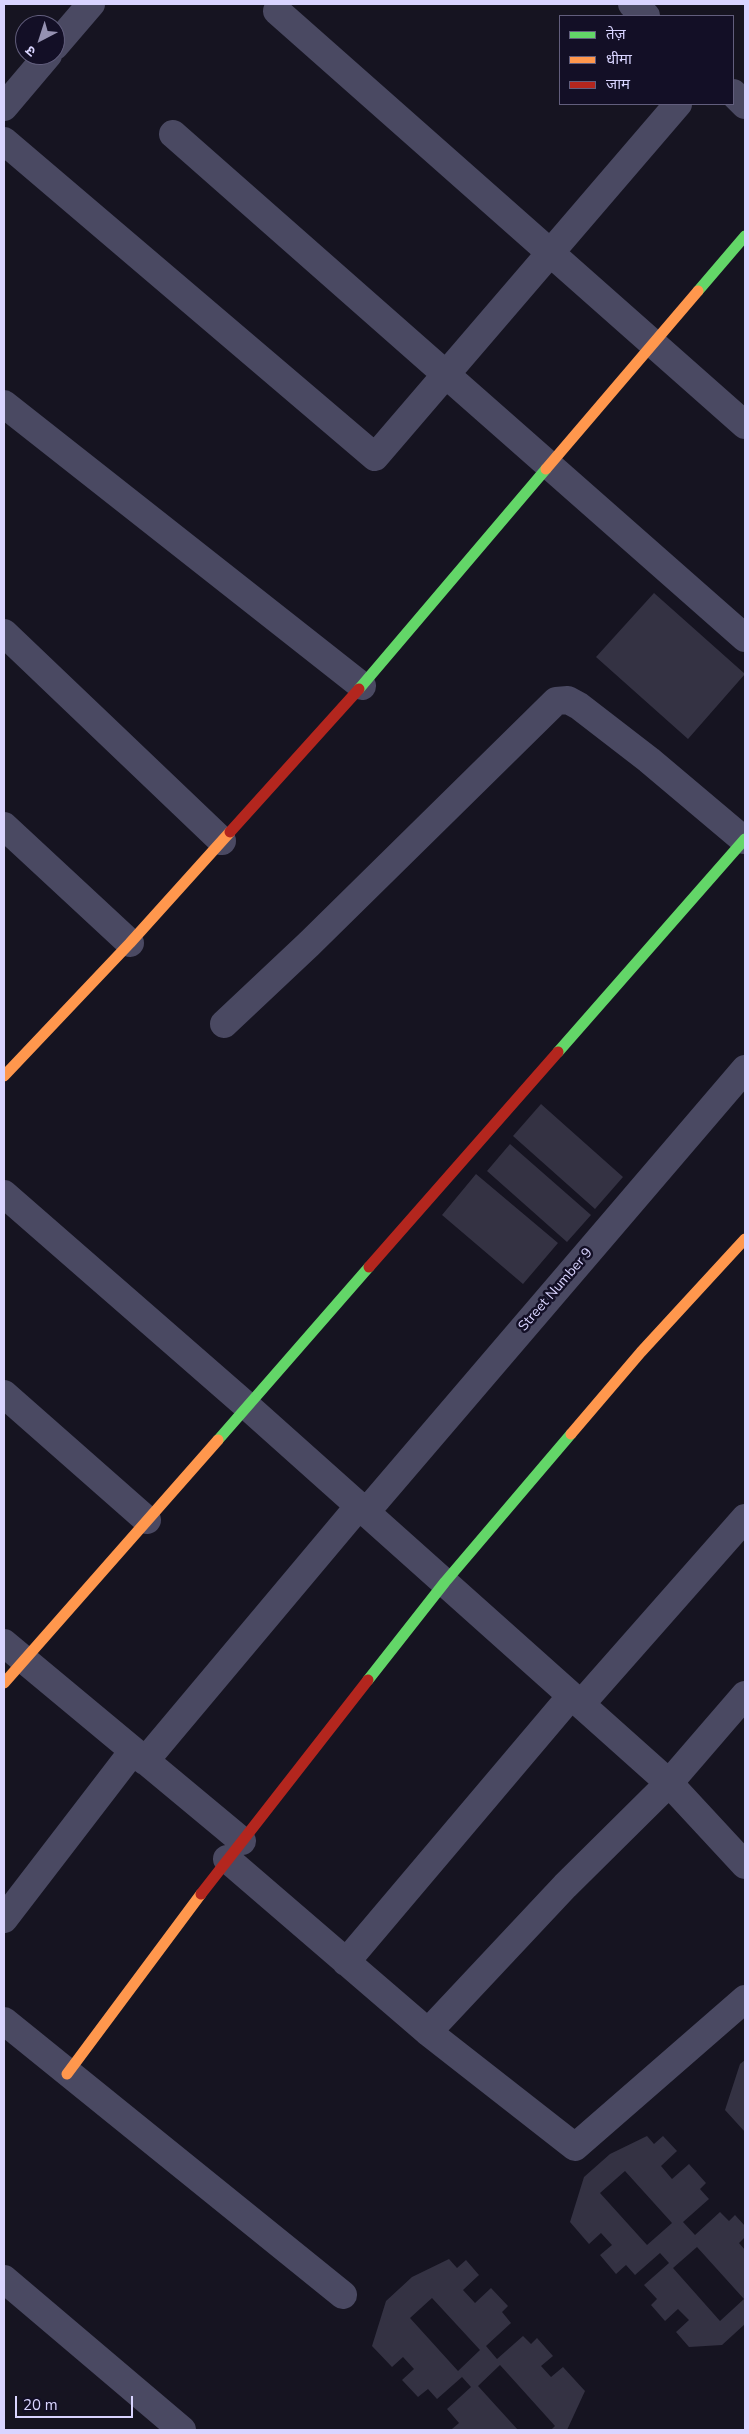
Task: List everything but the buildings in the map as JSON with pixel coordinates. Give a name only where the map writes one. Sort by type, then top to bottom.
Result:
[{"type":"street","points":[[65,35],[92,4]]},
{"type":"street","points":[[632,4],[645,15]]},
{"type":"street","points":[[277,11],[745,425]]},
{"type":"street","points":[[4,106],[39,65]]},
{"type":"street","points":[[734,94],[745,105]]},
{"type":"street","points":[[4,141],[374,457],[677,105]]},
{"type":"street","points":[[173,134],[745,638]]},
{"type":"street","points":[[4,1076],[130,943],[362,686],[745,236]]},
{"type":"street","points":[[4,404],[362,686]]},
{"type":"street","points":[[4,633],[222,841]]},
{"type":"street","points":[[4,1683],[14,1651],[147,1520],[745,839],[649,760],[579,706],[568,700],[556,701],[309,944],[224,1024]]},
{"type":"street","points":[[4,826],[130,943]]},
{"type":"street","name":"Street Number 9","points":[[4,1919],[139,1756],[363,1509],[745,1069]]},
{"type":"street","points":[[4,1194],[247,1406],[669,1783],[745,1865]]},
{"type":"street","points":[[67,2074],[235,1850],[445,1582],[641,1352],[745,1239]]},
{"type":"street","points":[[4,1394],[147,1520]]},
{"type":"street","points":[[346,1962],[576,1700],[745,1518]]},
{"type":"street","points":[[14,1651],[139,1756],[346,1962],[428,2032],[575,2147],[745,1999]]},
{"type":"street","points":[[428,2032],[564,1886],[669,1783],[745,1695]]},
{"type":"street","points":[[4,2021],[67,2074],[343,2295]]},
{"type":"street","points":[[4,2279],[182,2430]]},
{"type":"traffic: fast","points":[[698,291],[745,236]]},
{"type":"traffic: fast","points":[[359,689],[546,469]]},
{"type":"traffic: fast","points":[[558,1052],[745,839]]},
{"type":"traffic: fast","points":[[218,1440],[369,1267]]},
{"type":"traffic: fast","points":[[368,1680],[445,1582],[571,1434]]},
{"type":"traffic: slow","points":[[546,469],[698,291]]},
{"type":"traffic: slow","points":[[4,1076],[130,943],[230,832]]},
{"type":"traffic: slow","points":[[571,1434],[641,1352],[745,1239]]},
{"type":"traffic: slow","points":[[4,1683],[218,1440]]},
{"type":"traffic: slow","points":[[67,2074],[201,1894]]},
{"type":"traffic: jam","points":[[230,832],[359,689]]},
{"type":"traffic: jam","points":[[369,1267],[558,1052]]},
{"type":"traffic: jam","points":[[201,1894],[368,1680]]}]
